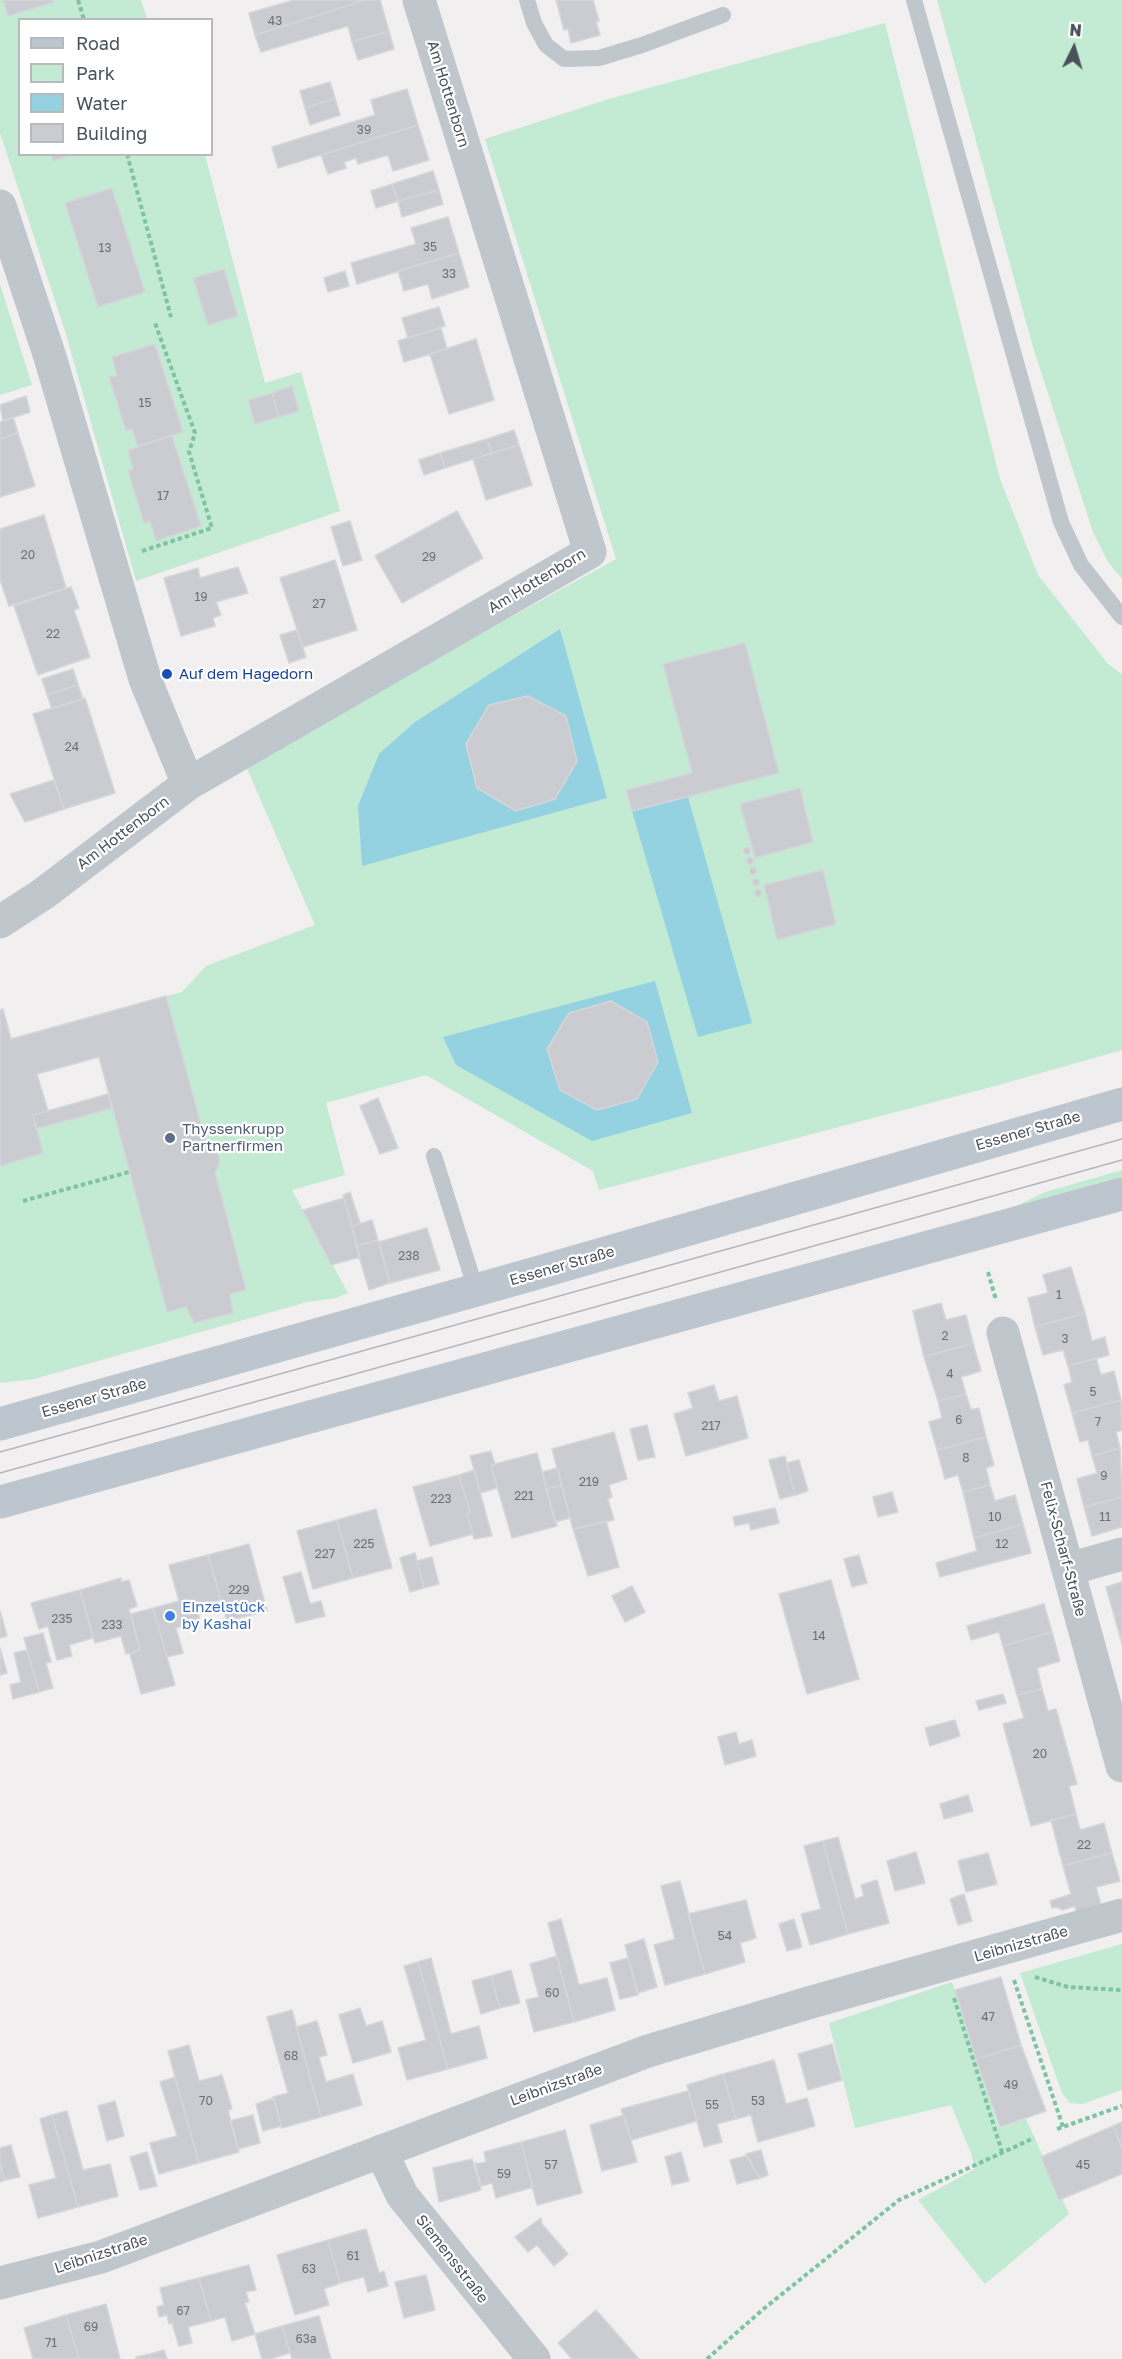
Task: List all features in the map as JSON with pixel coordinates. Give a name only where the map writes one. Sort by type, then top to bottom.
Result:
[{"type":"main road","name":"Essener Straße","points":[[0,1424],[1122,1104]]},
{"type":"main road","points":[[0,1502],[1122,1194]]},
{"type":"street","name":"Am Hottenborn","points":[[0,922],[43,894],[188,784],[590,552],[419,0]]},
{"type":"street","points":[[0,206],[50,357],[145,679],[188,784]]},
{"type":"street","name":"Felix-Scharf-Straße","points":[[1003,1333],[1122,1766]]},
{"type":"street","points":[[1069,1569],[1122,1554]]},
{"type":"street","name":"Leibnizstraße","points":[[0,2283],[101,2257],[648,2051],[815,2001],[944,1966],[1007,1960],[1122,1915]]},
{"type":"street","name":"Siemensstraße","points":[[381,2151],[402,2195],[534,2359]]},
{"type":"lane","points":[[528,0],[534,23],[546,45],[564,59],[600,58],[723,15]]},
{"type":"lane","points":[[914,0],[1061,522],[1081,565],[1122,617]]},
{"type":"lane","points":[[434,1156],[476,1290]]},
{"type":"path","points":[[78,0],[83,18]]},
{"type":"path","points":[[128,156],[171,317]]},
{"type":"path","points":[[109,563],[212,528],[189,452],[195,433],[155,322]]},
{"type":"path","points":[[24,1201],[129,1172]]},
{"type":"path","points":[[1007,1960],[1068,1987],[1122,1990]]},
{"type":"path","points":[[1007,1960],[1063,2127]]},
{"type":"path","points":[[944,1966],[1002,2152]]},
{"type":"path","points":[[1057,2129],[1122,2106]]},
{"type":"path","points":[[707,2359],[760,2311],[899,2200],[1034,2138]]},
{"type":"green space","points":[[0,0],[141,0],[147,18],[18,18],[18,156],[205,156],[265,383],[301,372],[340,511],[136,581],[65,331],[0,133]]},
{"type":"green space","points":[[937,0],[1122,0],[1122,579],[1108,562],[1093,532],[1033,347]]},
{"type":"green space","points":[[885,23],[1000,479],[1038,575],[1108,664],[1122,674],[1122,1050],[995,1086],[599,1190],[593,1171],[426,1075],[326,1103],[345,1175],[292,1190],[348,1293],[336,1298],[307,1302],[34,1379],[0,1383],[0,1166],[42,1153],[36,1129],[112,1108],[167,1312],[186,1307],[194,1323],[233,1313],[230,1294],[246,1290],[215,1172],[219,1165],[215,1150],[207,1146],[166,996],[182,992],[206,966],[315,925],[245,764],[616,559],[485,139],[609,99]]},
{"type":"green space","points":[[0,284],[32,385],[0,395]]},
{"type":"green space","points":[[1122,1170],[1122,1177],[1016,1206],[1045,1192]]},
{"type":"green space","points":[[1122,1944],[1122,2090],[1082,2104],[1070,2103],[1062,2093],[1020,1973]]},
{"type":"green space","points":[[952,1982],[999,2128],[1026,2119],[1069,2214],[985,2284],[918,2200],[975,2169],[971,2153],[951,2105],[855,2128],[829,2023]]},
{"type":"water","points":[[560,629],[607,798],[362,866],[358,806],[379,754],[415,722]],"holes":[[[528,696],[566,716],[577,761],[555,799],[516,811],[477,788],[466,744],[489,705]]]},
{"type":"water","points":[[688,797],[752,1023],[698,1037],[632,811]]},
{"type":"water","points":[[655,981],[692,1113],[592,1141],[456,1065],[443,1037]],"holes":[[[611,1001],[647,1022],[658,1062],[637,1099],[597,1110],[560,1090],[547,1049],[569,1013]]]},
{"type":"building","points":[[3,0],[54,0],[54,2],[8,16]]},
{"type":"building","points":[[294,0],[366,0],[255,35],[249,13]]},
{"type":"building","points":[[366,0],[380,0],[389,31],[352,42],[348,26],[261,52],[255,35]]},
{"type":"building","points":[[556,0],[593,0],[600,35],[571,43],[568,29],[564,30]]},
{"type":"building","points":[[389,31],[394,49],[358,60],[352,42]]},
{"type":"building","points":[[330,82],[335,98],[305,108],[300,91]]},
{"type":"building","points":[[407,89],[418,125],[278,168],[272,147],[375,115],[371,100]]},
{"type":"building","points":[[335,98],[340,115],[310,125],[305,108]]},
{"type":"building","points":[[418,125],[429,160],[393,171],[388,155],[358,164],[356,158],[344,162],[346,168],[328,174],[321,155]]},
{"type":"building","points":[[52,156],[68,156],[53,161]]},
{"type":"building","points":[[433,171],[439,190],[398,201],[392,184]]},
{"type":"building","points":[[392,184],[398,201],[376,208],[371,191]]},
{"type":"building","points":[[112,188],[145,292],[98,307],[65,203]]},
{"type":"building","points":[[439,190],[443,204],[402,217],[398,201]]},
{"type":"building","points":[[448,217],[459,253],[357,284],[351,263],[416,244],[411,228]]},
{"type":"building","points":[[459,253],[469,287],[432,299],[428,284],[404,291],[398,271]]},
{"type":"building","points":[[224,269],[238,316],[208,325],[193,278]]},
{"type":"building","points":[[345,271],[349,286],[328,292],[324,278]]},
{"type":"building","points":[[439,307],[445,326],[408,338],[402,318]]},
{"type":"building","points":[[441,328],[447,349],[404,362],[398,341]]},
{"type":"building","points":[[476,339],[494,400],[449,414],[430,354]]},
{"type":"building","points":[[155,344],[183,432],[138,446],[132,429],[126,431],[109,377],[117,375],[112,357]]},
{"type":"building","points":[[292,386],[299,411],[279,417],[272,393]]},
{"type":"building","points":[[272,393],[279,417],[255,424],[248,400]]},
{"type":"building","points":[[26,396],[30,412],[3,421],[0,405]]},
{"type":"building","points":[[13,417],[18,433],[0,439],[0,422]]},
{"type":"building","points":[[514,430],[519,445],[492,453],[487,439]]},
{"type":"building","points":[[18,433],[35,486],[0,497],[0,439]]},
{"type":"building","points":[[172,436],[201,526],[156,541],[150,521],[144,523],[128,471],[133,469],[128,450]]},
{"type":"building","points":[[487,439],[492,453],[445,468],[440,453]]},
{"type":"building","points":[[519,445],[532,485],[486,500],[473,459]]},
{"type":"building","points":[[440,453],[445,468],[424,475],[419,460]]},
{"type":"building","points":[[457,511],[483,558],[402,603],[375,556]]},
{"type":"building","points":[[44,515],[66,588],[9,606],[0,580],[0,529]]},
{"type":"building","points":[[350,521],[362,560],[343,566],[331,527]]},
{"type":"building","points":[[335,560],[357,630],[303,647],[280,578]]},
{"type":"building","points":[[238,567],[248,593],[216,602],[221,615],[213,618],[215,626],[181,636],[164,578],[198,568],[200,578]]},
{"type":"building","points":[[71,587],[79,608],[74,610],[90,657],[38,675],[14,606]]},
{"type":"building","points":[[297,630],[306,657],[289,663],[280,635]]},
{"type":"building","points":[[745,643],[779,773],[632,811],[626,790],[692,773],[663,664]]},
{"type":"building","points":[[73,669],[78,685],[47,695],[42,679]]},
{"type":"building","points":[[78,685],[83,699],[52,709],[47,695]]},
{"type":"building","points":[[528,696],[566,716],[577,761],[555,799],[516,811],[477,788],[466,744],[489,705]]},
{"type":"building","points":[[85,698],[115,793],[64,809],[33,714]]},
{"type":"building","points":[[54,780],[64,809],[25,822],[10,794]]},
{"type":"building","points":[[800,788],[813,842],[755,858],[740,804]]},
{"type":"building","points":[[747,847],[751,851],[747,855],[743,851]]},
{"type":"building","points":[[750,858],[753,861],[750,864],[747,861]]},
{"type":"building","points":[[753,867],[757,871],[753,875],[749,871]]},
{"type":"building","points":[[823,870],[836,924],[777,940],[764,885]]},
{"type":"building","points":[[756,879],[759,882],[756,885],[753,882]]},
{"type":"building","points":[[758,890],[761,893],[758,896],[755,893]]},
{"type":"building","points":[[166,996],[207,1146],[215,1150],[219,1156],[219,1165],[215,1172],[246,1290],[230,1294],[233,1313],[194,1323],[186,1307],[167,1312],[99,1057],[37,1074],[48,1111],[33,1115],[43,1153],[0,1166],[0,1010],[3,1009],[11,1039]]},
{"type":"building","points":[[611,1001],[647,1022],[658,1062],[637,1099],[597,1110],[560,1090],[547,1049],[569,1013]]},
{"type":"building","points":[[108,1094],[112,1108],[36,1129],[33,1115]]},
{"type":"building","points":[[378,1098],[398,1148],[380,1154],[360,1106]]},
{"type":"building","points":[[350,1192],[360,1223],[352,1226],[343,1195]]},
{"type":"building","points":[[344,1198],[360,1257],[331,1265],[303,1210]]},
{"type":"building","points":[[372,1220],[378,1240],[356,1246],[352,1226]]},
{"type":"building","points":[[427,1228],[440,1270],[390,1283],[379,1242]]},
{"type":"building","points":[[378,1240],[390,1283],[369,1290],[356,1246]]},
{"type":"building","points":[[1071,1267],[1085,1313],[1035,1327],[1028,1298],[1048,1293],[1043,1275]]},
{"type":"building","points":[[941,1303],[946,1320],[966,1315],[973,1343],[924,1357],[913,1311]]},
{"type":"building","points":[[1085,1313],[1092,1341],[1105,1337],[1109,1355],[1068,1366],[1063,1350],[1043,1355],[1035,1327]]},
{"type":"building","points":[[973,1343],[981,1371],[961,1377],[966,1394],[938,1401],[924,1357]]},
{"type":"building","points":[[1096,1358],[1101,1375],[1114,1371],[1121,1400],[1072,1413],[1064,1385],[1072,1382],[1068,1366]]},
{"type":"building","points":[[714,1385],[719,1401],[737,1396],[748,1438],[686,1456],[674,1414],[693,1408],[688,1393]]},
{"type":"building","points":[[966,1394],[971,1410],[979,1408],[986,1437],[937,1450],[929,1422],[942,1418],[938,1401]]},
{"type":"building","points":[[1121,1400],[1122,1430],[1116,1432],[1120,1448],[1092,1456],[1088,1440],[1080,1442],[1072,1413]]},
{"type":"building","points":[[647,1425],[655,1457],[638,1460],[630,1429]]},
{"type":"building","points":[[614,1432],[627,1479],[609,1485],[612,1497],[608,1499],[614,1520],[573,1529],[552,1449]]},
{"type":"building","points":[[986,1437],[994,1465],[986,1468],[990,1485],[963,1492],[958,1475],[945,1479],[937,1450]]},
{"type":"building","points":[[1120,1448],[1122,1497],[1084,1507],[1077,1479],[1097,1473],[1092,1456]]},
{"type":"building","points":[[491,1451],[495,1465],[491,1465],[497,1488],[481,1493],[470,1456]]},
{"type":"building","points":[[537,1453],[557,1526],[512,1538],[491,1465]]},
{"type":"building","points":[[785,1456],[795,1495],[780,1499],[769,1460]]},
{"type":"building","points":[[799,1460],[808,1491],[795,1495],[787,1463]]},
{"type":"building","points":[[557,1468],[562,1485],[546,1489],[542,1472]]},
{"type":"building","points":[[474,1470],[492,1536],[474,1539],[467,1513],[470,1512],[459,1475]]},
{"type":"building","points":[[459,1475],[470,1512],[467,1513],[473,1534],[430,1546],[413,1487]]},
{"type":"building","points":[[562,1485],[570,1518],[555,1522],[546,1489]]},
{"type":"building","points":[[990,1485],[995,1501],[1015,1495],[1023,1524],[974,1538],[963,1492]]},
{"type":"building","points":[[892,1492],[898,1512],[878,1517],[873,1497]]},
{"type":"building","points":[[1122,1497],[1122,1527],[1092,1536],[1084,1507]]},
{"type":"building","points":[[775,1508],[779,1523],[751,1530],[749,1523],[735,1526],[733,1517]]},
{"type":"building","points":[[376,1509],[392,1568],[353,1578],[337,1520]]},
{"type":"building","points":[[337,1520],[353,1578],[313,1589],[297,1531]]},
{"type":"building","points":[[606,1521],[619,1567],[588,1576],[573,1529]]},
{"type":"building","points":[[1023,1524],[1031,1553],[940,1577],[936,1563],[977,1551],[974,1538]]},
{"type":"building","points":[[249,1544],[267,1611],[227,1621],[208,1555]]},
{"type":"building","points":[[415,1553],[424,1588],[410,1592],[400,1558]]},
{"type":"building","points":[[208,1555],[221,1600],[196,1606],[200,1621],[176,1628],[183,1653],[167,1657],[153,1608],[179,1601],[169,1565]]},
{"type":"building","points":[[859,1555],[867,1583],[852,1587],[844,1559]]},
{"type":"building","points":[[432,1557],[439,1584],[424,1588],[417,1561]]},
{"type":"building","points":[[301,1572],[310,1604],[321,1601],[325,1616],[296,1623],[283,1577]]},
{"type":"building","points":[[121,1578],[121,1582],[129,1580],[137,1606],[129,1609],[140,1650],[126,1654],[121,1636],[95,1643],[80,1590]]},
{"type":"building","points":[[831,1580],[859,1679],[807,1694],[779,1594]]},
{"type":"building","points":[[1122,1582],[1122,1613],[1114,1615],[1106,1587]]},
{"type":"building","points":[[632,1586],[645,1612],[625,1622],[612,1596]]},
{"type":"building","points":[[80,1590],[93,1638],[69,1645],[72,1656],[57,1660],[48,1626],[39,1629],[31,1603]]},
{"type":"building","points":[[1044,1604],[1052,1632],[1003,1646],[999,1632],[971,1640],[967,1626]]},
{"type":"building","points":[[153,1608],[175,1685],[141,1694],[130,1654],[140,1650],[131,1614]]},
{"type":"building","points":[[0,1611],[7,1636],[0,1638]]},
{"type":"building","points":[[1122,1613],[1122,1644],[1114,1615]]},
{"type":"building","points":[[1052,1632],[1060,1661],[1037,1668],[1042,1689],[1017,1695],[1003,1646]]},
{"type":"building","points":[[43,1633],[51,1662],[46,1663],[53,1688],[39,1692],[24,1638]]},
{"type":"building","points":[[0,1648],[7,1673],[0,1675]]},
{"type":"building","points":[[27,1650],[39,1692],[13,1699],[10,1685],[21,1682],[14,1653]]},
{"type":"building","points":[[1042,1689],[1048,1711],[1056,1709],[1077,1784],[1069,1786],[1076,1814],[1031,1826],[1003,1724],[1024,1718],[1017,1695]]},
{"type":"building","points":[[1003,1694],[1006,1703],[979,1710],[976,1701]]},
{"type":"building","points":[[955,1720],[960,1736],[930,1746],[925,1728]]},
{"type":"building","points":[[736,1732],[739,1744],[752,1740],[756,1756],[725,1765],[718,1737]]},
{"type":"building","points":[[968,1795],[973,1811],[944,1819],[940,1804]]},
{"type":"building","points":[[1076,1814],[1080,1830],[1104,1823],[1112,1853],[1063,1866],[1051,1820]]},
{"type":"building","points":[[838,1837],[855,1899],[864,1896],[861,1885],[877,1880],[889,1923],[848,1934],[823,1841]]},
{"type":"building","points":[[823,1841],[848,1934],[810,1945],[801,1914],[821,1909],[804,1846]]},
{"type":"building","points":[[916,1852],[925,1883],[895,1891],[887,1861]]},
{"type":"building","points":[[988,1853],[997,1884],[966,1892],[958,1861]]},
{"type":"building","points":[[1112,1853],[1120,1881],[1096,1887],[1101,1905],[1076,1911],[1075,1906],[1063,1910],[1052,1908],[1050,1901],[1071,1894],[1063,1866]]},
{"type":"building","points":[[680,1881],[705,1974],[665,1985],[654,1945],[675,1939],[661,1886]]},
{"type":"building","points":[[964,1894],[972,1921],[958,1925],[950,1899]]},
{"type":"building","points":[[746,1900],[756,1938],[740,1943],[745,1962],[705,1974],[688,1914]]},
{"type":"building","points":[[561,1919],[579,1985],[607,1978],[615,2010],[574,2022],[548,1923]]},
{"type":"building","points":[[794,1919],[802,1947],[787,1951],[779,1924]]},
{"type":"building","points":[[644,1939],[657,1987],[638,1993],[625,1945]]},
{"type":"building","points":[[557,1956],[574,2022],[534,2032],[526,2000],[539,1997],[530,1964]]},
{"type":"building","points":[[431,1958],[451,2034],[479,2026],[487,2058],[448,2069],[418,1962]]},
{"type":"building","points":[[628,1958],[638,1995],[620,1999],[610,1963]]},
{"type":"building","points":[[418,1962],[448,2069],[407,2080],[398,2048],[426,2040],[404,1966]]},
{"type":"building","points":[[511,1970],[520,2003],[500,2008],[491,1976]]},
{"type":"building","points":[[491,1976],[500,2008],[481,2014],[472,1981]]},
{"type":"building","points":[[1001,1977],[1021,2045],[976,2059],[955,1990]]},
{"type":"building","points":[[360,2008],[366,2026],[382,2021],[391,2052],[353,2063],[339,2015]]},
{"type":"building","points":[[292,2010],[321,2117],[282,2128],[273,2097],[288,2093],[267,2017]]},
{"type":"building","points":[[317,2021],[327,2055],[319,2057],[326,2082],[353,2074],[362,2105],[321,2117],[296,2027]]},
{"type":"building","points":[[832,2044],[842,2080],[808,2090],[798,2054]]},
{"type":"building","points":[[189,2045],[199,2081],[222,2075],[232,2109],[228,2110],[239,2152],[199,2163],[168,2051]]},
{"type":"building","points":[[1021,2045],[1046,2111],[1000,2127],[976,2059]]},
{"type":"building","points":[[774,2060],[786,2104],[807,2098],[815,2126],[758,2142],[751,2115],[736,2119],[723,2074]]},
{"type":"building","points":[[723,2074],[736,2119],[717,2124],[722,2142],[704,2147],[687,2085]]},
{"type":"building","points":[[175,2077],[199,2163],[159,2174],[150,2143],[177,2136],[160,2082]]},
{"type":"building","points":[[688,2091],[697,2121],[631,2140],[621,2109]]},
{"type":"building","points":[[274,2098],[281,2126],[263,2131],[256,2104]]},
{"type":"building","points":[[115,2101],[124,2136],[107,2141],[98,2106]]},
{"type":"building","points":[[67,2111],[83,2170],[110,2164],[118,2196],[78,2207],[52,2115]]},
{"type":"building","points":[[52,2115],[78,2207],[38,2218],[29,2185],[56,2178],[40,2119]]},
{"type":"building","points":[[253,2115],[260,2143],[238,2149],[230,2121]]},
{"type":"building","points":[[624,2115],[637,2162],[602,2171],[590,2125]]},
{"type":"building","points":[[1122,2122],[1122,2149],[1113,2126]]},
{"type":"building","points":[[1113,2126],[1122,2149],[1122,2174],[1059,2200],[1041,2157]]},
{"type":"building","points":[[565,2130],[582,2193],[537,2205],[521,2142]]},
{"type":"building","points":[[521,2142],[533,2187],[496,2198],[492,2183],[481,2186],[475,2162],[477,2164],[486,2162],[484,2152]]},
{"type":"building","points":[[11,2145],[20,2177],[5,2180],[0,2163],[0,2148]]},
{"type":"building","points":[[761,2150],[768,2175],[760,2178],[746,2154]]},
{"type":"building","points":[[147,2152],[157,2186],[140,2190],[130,2157]]},
{"type":"building","points":[[681,2152],[689,2181],[672,2185],[665,2157]]},
{"type":"building","points":[[746,2156],[760,2178],[737,2184],[730,2160]]},
{"type":"building","points":[[472,2159],[481,2190],[439,2202],[433,2168]]},
{"type":"building","points":[[0,2164],[5,2180],[0,2182]]},
{"type":"building","points":[[541,2218],[542,2224],[568,2254],[554,2266],[537,2245],[528,2252],[515,2237]]},
{"type":"building","points":[[366,2229],[379,2273],[384,2271],[388,2286],[368,2292],[364,2277],[340,2283],[328,2240]]},
{"type":"building","points":[[328,2240],[340,2283],[324,2289],[329,2305],[295,2315],[277,2255]]},
{"type":"building","points":[[249,2265],[256,2290],[246,2292],[249,2302],[245,2303],[255,2334],[232,2341],[225,2317],[211,2321],[199,2278]]},
{"type":"building","points":[[426,2275],[435,2310],[404,2318],[395,2282]]},
{"type":"building","points":[[199,2278],[211,2321],[188,2327],[192,2343],[179,2346],[167,2315],[159,2317],[157,2307],[164,2305],[160,2288]]},
{"type":"building","points":[[106,2304],[120,2359],[79,2359],[66,2315]]},
{"type":"building","points":[[596,2310],[639,2359],[572,2359],[558,2343]]},
{"type":"building","points":[[66,2315],[79,2359],[33,2359],[24,2328]]},
{"type":"building","points":[[319,2316],[331,2359],[292,2359],[282,2326]]},
{"type":"building","points":[[282,2326],[290,2353],[262,2359],[255,2334]]},
{"type":"building","points":[[164,2350],[167,2359],[151,2359],[150,2354]]},
{"type":"building","points":[[150,2354],[151,2359],[136,2359],[136,2357]]},
{"type":"tram line","points":[[0,1452],[1122,1139]]},
{"type":"tram line","points":[[0,1473],[1122,1160]]},
{"type":"place","name":"Auf dem Hagedorn","points":[[167,674]]},
{"type":"place","name":"Thyssenkrupp Partnerfirmen","points":[[170,1138]]},
{"type":"place","name":"Einzelstück by Kashai","points":[[170,1616]]}]
